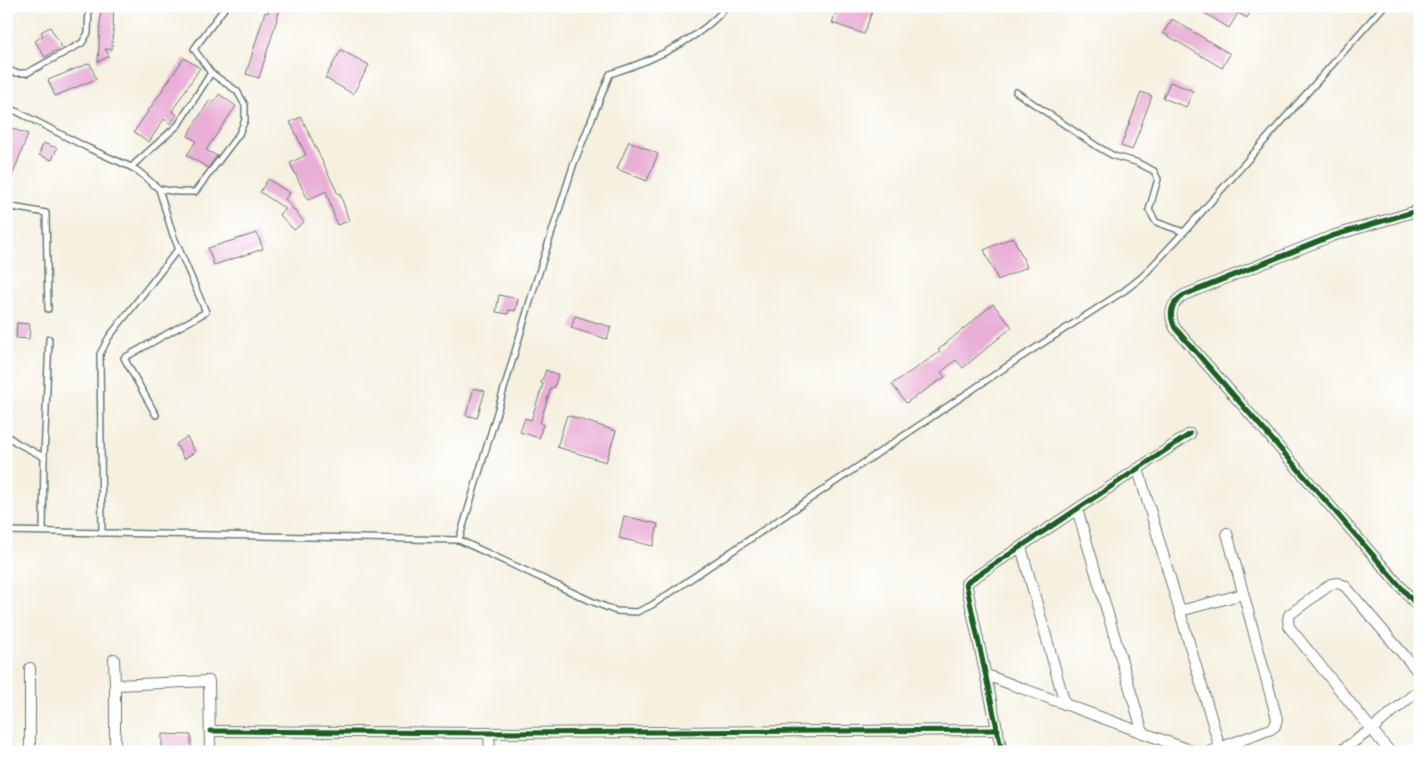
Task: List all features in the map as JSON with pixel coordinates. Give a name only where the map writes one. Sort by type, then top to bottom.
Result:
[{"type":"street","points":[[1420,210],[1332,236],[1184,295],[1174,303],[1171,316],[1175,328],[1420,609]]},
{"type":"street","points":[[1002,752],[966,583],[1190,434]]},
{"type":"street","points":[[1138,469],[1220,748]]},
{"type":"street","points":[[1077,510],[1143,732]]},
{"type":"street","points":[[1209,752],[1271,729],[1277,723],[1277,715],[1226,533]]},
{"type":"street","points":[[1021,547],[1065,704]]},
{"type":"street","points":[[1390,752],[1289,627],[1289,615],[1331,584],[1344,586],[1420,674]]},
{"type":"street","points":[[1180,611],[1243,594]]},
{"type":"street","points":[[114,659],[115,752]]},
{"type":"street","points":[[30,668],[30,752]]},
{"type":"street","points":[[986,675],[1195,752]]},
{"type":"street","points":[[115,686],[210,681],[210,752]]},
{"type":"street","points":[[1339,752],[1372,729],[1420,689]]},
{"type":"street","points":[[210,731],[489,733],[998,730]]},
{"type":"street","points":[[489,733],[490,752]]},
{"type":"lane","points":[[6,68],[15,73],[27,73],[82,43],[88,33],[89,6]]},
{"type":"lane","points":[[6,106],[138,171],[159,189],[194,192],[240,134],[244,120],[245,105],[238,91],[211,73],[194,49],[226,6]]},
{"type":"lane","points":[[459,540],[534,288],[574,163],[610,74],[636,66],[683,43],[718,17],[727,6]]},
{"type":"lane","points":[[6,531],[459,540],[590,601],[616,611],[637,612],[652,606],[1015,360],[1124,291],[1142,277],[1384,6]]},
{"type":"lane","points":[[130,167],[178,125],[211,73]]},
{"type":"lane","points":[[1016,92],[1098,148],[1154,171],[1158,179],[1149,210],[1156,222],[1184,232]]},
{"type":"lane","points":[[156,415],[124,358],[206,312],[179,248],[159,189]]},
{"type":"lane","points":[[6,209],[12,207],[46,213],[48,309]]},
{"type":"lane","points":[[102,533],[100,354],[109,336],[179,248]]},
{"type":"lane","points":[[43,532],[49,339]]},
{"type":"lane","points":[[6,436],[44,456]]},
{"type":"building","points":[[101,6],[114,6],[112,49],[105,49],[109,56],[98,62]]},
{"type":"building","points":[[270,6],[281,6],[259,78],[246,74],[265,12],[268,13]]},
{"type":"building","points":[[838,6],[874,6],[864,34],[832,23]]},
{"type":"building","points":[[1193,6],[1254,6],[1247,18],[1238,13],[1229,28]]},
{"type":"building","points":[[1172,19],[1230,54],[1222,68],[1163,33]]},
{"type":"building","points":[[50,27],[62,47],[45,57],[35,41],[43,36],[41,32]]},
{"type":"building","points":[[341,50],[369,65],[353,94],[325,78]]},
{"type":"building","points":[[184,58],[200,68],[172,111],[177,115],[171,124],[164,119],[149,142],[134,132]]},
{"type":"building","points":[[90,63],[96,79],[55,96],[48,80]]},
{"type":"building","points":[[1170,82],[1193,91],[1186,107],[1163,98]]},
{"type":"building","points":[[1141,92],[1152,96],[1132,150],[1121,146]]},
{"type":"building","points":[[219,94],[236,106],[206,150],[217,156],[208,168],[187,155],[196,141],[188,136],[210,100],[214,102]]},
{"type":"building","points":[[301,117],[338,194],[340,193],[349,221],[337,225],[326,191],[308,200],[290,163],[306,155],[290,122]]},
{"type":"building","points":[[6,128],[28,134],[7,190],[6,190]]},
{"type":"building","points":[[629,141],[658,154],[647,181],[617,169]]},
{"type":"building","points":[[43,143],[57,148],[52,160],[39,155]]},
{"type":"building","points":[[268,179],[290,193],[285,199],[304,222],[294,230],[279,214],[286,209],[260,192]]},
{"type":"building","points":[[257,233],[263,249],[214,265],[208,248]]},
{"type":"building","points":[[1013,237],[1027,267],[998,280],[984,250]]},
{"type":"building","points":[[499,295],[518,299],[515,311],[509,310],[508,314],[496,312]]},
{"type":"building","points":[[993,304],[1012,327],[963,368],[956,360],[941,372],[945,377],[906,403],[892,384],[940,352],[938,350]]},
{"type":"building","points":[[575,316],[611,327],[607,339],[571,328]]},
{"type":"building","points":[[17,323],[30,324],[29,339],[16,338]]},
{"type":"building","points":[[546,370],[558,375],[554,388],[551,387],[540,423],[543,424],[539,438],[520,432],[525,418],[531,420]]},
{"type":"building","points":[[474,388],[485,391],[477,418],[466,415]]},
{"type":"building","points":[[567,415],[616,431],[606,462],[557,447]]},
{"type":"building","points":[[187,437],[195,452],[184,459],[176,444]]},
{"type":"building","points":[[624,516],[658,524],[653,546],[619,538]]},
{"type":"building","points":[[162,734],[191,735],[191,752],[162,752]]},
{"type":"cycle path","points":[[1420,210],[1332,236],[1184,295],[1176,302],[1171,314],[1175,328],[1420,609]]},
{"type":"cycle path","points":[[1002,752],[966,583],[1190,434]]},
{"type":"cycle path","points":[[210,731],[489,733],[998,730]]}]
